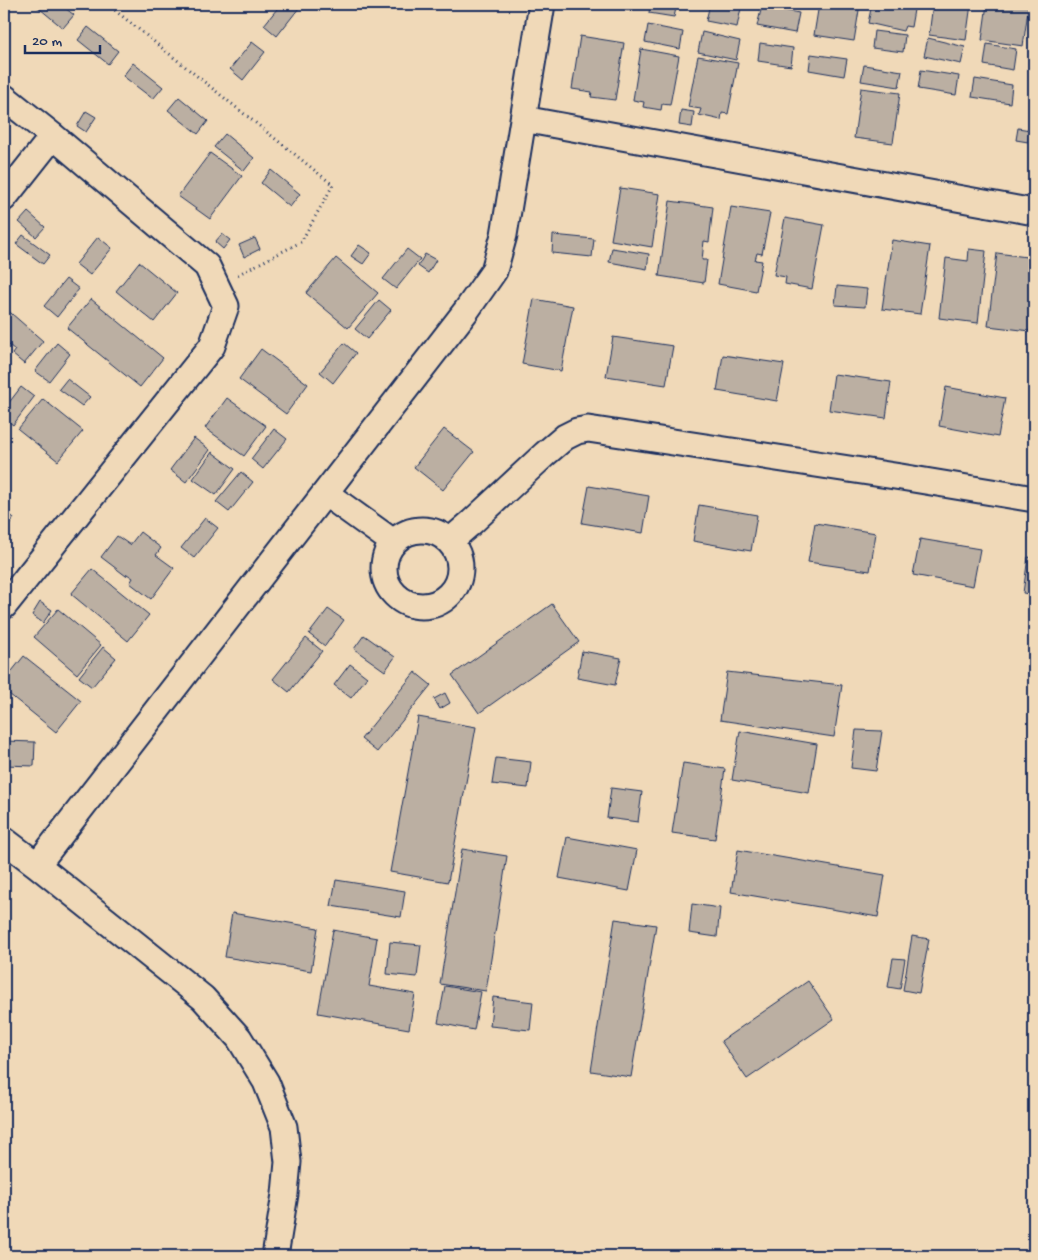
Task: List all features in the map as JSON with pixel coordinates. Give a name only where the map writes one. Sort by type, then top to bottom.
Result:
[{"type":"street","points":[[37,865],[466,311],[494,271],[504,235],[542,4]]},
{"type":"street","points":[[4,97],[207,266],[226,306],[212,346],[4,606]]},
{"type":"street","points":[[523,119],[1034,212]]},
{"type":"street","points":[[4,198],[53,136]]},
{"type":"street","points":[[450,541],[565,437],[577,431],[588,429],[1034,499]]},
{"type":"street","points":[[325,492],[393,542]]},
{"type":"street","points":[[415,530],[428,530],[440,534],[450,541],[457,552],[461,564],[460,576],[455,588],[446,598],[435,604],[423,606],[410,605],[399,599],[390,590],[384,578],[386,553],[393,542],[403,534],[415,530]]},
{"type":"street","points":[[4,840],[204,998],[240,1038],[266,1082],[284,1126],[288,1162],[275,1256]]},
{"type":"path","points":[[108,4],[333,185],[301,242],[216,286]]},
{"type":"building","points":[[34,4],[60,4],[74,15],[63,28]]},
{"type":"building","points":[[281,4],[293,4],[299,8],[277,36],[264,25]]},
{"type":"building","points":[[596,4],[632,4],[631,10]]},
{"type":"building","points":[[650,4],[677,4],[674,17],[649,13]]},
{"type":"building","points":[[710,4],[741,8],[737,27],[706,21]]},
{"type":"building","points":[[819,4],[860,4],[854,41],[814,35]]},
{"type":"building","points":[[872,4],[915,4],[911,27],[905,26],[903,31],[868,23]]},
{"type":"building","points":[[933,4],[971,4],[966,40],[929,35]]},
{"type":"building","points":[[987,4],[1029,4],[1023,46],[982,40]]},
{"type":"building","points":[[762,6],[799,13],[795,33],[757,26]]},
{"type":"building","points":[[648,25],[683,32],[680,49],[645,42]]},
{"type":"building","points":[[88,27],[118,51],[108,64],[78,40]]},
{"type":"building","points":[[874,31],[905,35],[903,52],[872,48]]},
{"type":"building","points":[[702,32],[740,41],[736,60],[698,52]]},
{"type":"building","points":[[580,36],[624,43],[615,100],[591,97],[592,92],[572,89]]},
{"type":"building","points":[[928,38],[965,47],[961,64],[924,56]]},
{"type":"building","points":[[252,42],[265,52],[243,80],[230,69]]},
{"type":"building","points":[[760,43],[793,48],[791,66],[758,61]]},
{"type":"building","points":[[987,44],[1016,49],[1013,70],[984,65]]},
{"type":"building","points":[[641,49],[679,56],[670,105],[662,104],[661,110],[643,107],[644,102],[633,100]]},
{"type":"building","points":[[811,54],[847,59],[844,76],[809,70]]},
{"type":"building","points":[[698,56],[738,63],[728,114],[722,113],[721,120],[699,115],[701,109],[688,107]]},
{"type":"building","points":[[133,63],[163,87],[153,99],[123,76]]},
{"type":"building","points":[[864,65],[902,71],[899,87],[861,81]]},
{"type":"building","points":[[921,70],[959,76],[956,95],[918,89]]},
{"type":"building","points":[[975,79],[1012,85],[1010,103],[972,97]]},
{"type":"building","points":[[861,88],[900,93],[893,143],[854,138]]},
{"type":"building","points":[[179,97],[208,121],[198,134],[168,110]]},
{"type":"building","points":[[681,110],[694,112],[692,127],[679,125]]},
{"type":"building","points":[[86,111],[96,117],[86,132],[77,126]]},
{"type":"building","points":[[1018,128],[1030,130],[1028,142],[1016,140]]},
{"type":"building","points":[[225,134],[254,158],[244,171],[214,147]]},
{"type":"building","points":[[210,153],[242,176],[210,219],[178,196]]},
{"type":"building","points":[[271,170],[300,194],[290,207],[261,183]]},
{"type":"building","points":[[620,188],[660,194],[652,247],[611,240]]},
{"type":"building","points":[[670,201],[713,207],[709,242],[704,241],[702,260],[707,260],[704,283],[659,276]]},
{"type":"building","points":[[731,207],[770,213],[762,254],[757,253],[755,260],[762,261],[756,291],[718,284]]},
{"type":"building","points":[[28,212],[45,227],[36,237],[19,222]]},
{"type":"building","points":[[785,218],[824,225],[812,289],[785,284],[786,277],[774,275]]},
{"type":"building","points":[[222,234],[230,240],[223,249],[215,242]]},
{"type":"building","points":[[23,235],[50,255],[43,264],[16,244]]},
{"type":"building","points":[[553,235],[594,239],[592,257],[552,253]]},
{"type":"building","points":[[98,237],[112,248],[90,275],[76,264]]},
{"type":"building","points":[[255,238],[260,249],[244,257],[239,245]]},
{"type":"building","points":[[892,240],[930,246],[920,314],[882,309]]},
{"type":"building","points":[[359,245],[371,253],[363,264],[351,256]]},
{"type":"building","points":[[612,248],[649,254],[647,269],[609,262]]},
{"type":"building","points":[[407,249],[420,259],[396,289],[383,279]]},
{"type":"building","points":[[969,249],[986,251],[978,323],[939,318],[946,258],[968,261]]},
{"type":"building","points":[[997,253],[1034,258],[1034,298],[1030,331],[988,326]]},
{"type":"building","points":[[425,254],[436,260],[428,273],[418,266]]},
{"type":"building","points":[[336,258],[378,293],[348,328],[306,293]]},
{"type":"building","points":[[139,262],[177,293],[154,322],[116,291]]},
{"type":"building","points":[[66,279],[79,289],[57,317],[44,306]]},
{"type":"building","points":[[837,286],[867,289],[865,307],[835,305]]},
{"type":"building","points":[[91,299],[163,358],[140,387],[67,328]]},
{"type":"building","points":[[534,299],[573,306],[561,371],[522,364]]},
{"type":"building","points":[[379,300],[391,310],[367,339],[355,329]]},
{"type":"building","points":[[4,307],[43,341],[24,364],[12,354],[15,350],[4,341]]},
{"type":"building","points":[[613,337],[673,346],[666,385],[606,376]]},
{"type":"building","points":[[57,343],[70,354],[49,381],[35,371]]},
{"type":"building","points":[[344,343],[356,353],[333,383],[320,372]]},
{"type":"building","points":[[261,349],[308,384],[286,414],[239,379]]},
{"type":"building","points":[[723,355],[784,364],[777,401],[717,391]]},
{"type":"building","points":[[834,374],[891,382],[886,418],[829,410]]},
{"type":"building","points":[[67,379],[90,397],[82,406],[59,389]]},
{"type":"building","points":[[21,387],[34,397],[13,425],[4,418],[4,409]]},
{"type":"building","points":[[946,387],[1005,398],[998,437],[939,426]]},
{"type":"building","points":[[227,398],[266,426],[244,456],[205,428]]},
{"type":"building","points":[[43,399],[83,431],[58,461],[18,429]]},
{"type":"building","points":[[274,429],[287,439],[263,469],[251,459]]},
{"type":"building","points":[[444,429],[474,452],[443,490],[414,467]]},
{"type":"building","points":[[194,438],[210,450],[186,482],[170,470]]},
{"type":"building","points":[[212,452],[235,469],[216,495],[193,479]]},
{"type":"building","points":[[241,472],[253,482],[229,512],[216,502]]},
{"type":"building","points":[[589,486],[649,496],[643,533],[582,523]]},
{"type":"building","points":[[699,505],[757,515],[751,551],[693,541]]},
{"type":"building","points":[[4,510],[14,518],[4,531]]},
{"type":"building","points":[[205,518],[218,528],[194,558],[181,548]]},
{"type":"building","points":[[815,523],[876,533],[870,571],[808,562]]},
{"type":"building","points":[[140,532],[161,548],[156,555],[174,568],[151,599],[130,583],[133,578],[127,574],[126,576],[101,557],[117,536],[130,545]]},
{"type":"building","points":[[920,539],[980,549],[973,586],[913,575]]},
{"type":"building","points":[[1028,557],[1034,558],[1034,595],[1023,593]]},
{"type":"building","points":[[92,569],[149,615],[128,641],[71,594]]},
{"type":"building","points":[[40,602],[52,610],[43,623],[32,615]]},
{"type":"building","points":[[552,604],[579,642],[479,713],[452,675]]},
{"type":"building","points":[[58,609],[101,645],[77,674],[34,637]]},
{"type":"building","points":[[328,609],[344,620],[325,646],[309,634]]},
{"type":"building","points":[[364,635],[395,657],[385,671],[354,649]]},
{"type":"building","points":[[306,638],[322,651],[289,692],[273,679]]},
{"type":"building","points":[[103,647],[116,658],[92,687],[79,677]]},
{"type":"building","points":[[582,651],[621,658],[615,685],[577,678]]},
{"type":"building","points":[[24,656],[81,701],[56,732],[4,690],[4,681]]},
{"type":"building","points":[[350,664],[367,677],[351,698],[334,685]]},
{"type":"building","points":[[415,672],[431,685],[377,752],[361,739]]},
{"type":"building","points":[[727,672],[842,685],[834,737],[720,720]]},
{"type":"building","points":[[445,693],[450,703],[440,709],[434,699]]},
{"type":"building","points":[[418,717],[476,727],[448,882],[390,872]]},
{"type":"building","points":[[856,730],[882,731],[876,771],[851,768]]},
{"type":"building","points":[[740,731],[817,744],[809,793],[732,780]]},
{"type":"building","points":[[4,741],[35,742],[34,766],[4,765]]},
{"type":"building","points":[[496,758],[531,762],[528,788],[492,784]]},
{"type":"building","points":[[683,763],[725,769],[715,839],[672,833]]},
{"type":"building","points":[[611,788],[642,792],[638,822],[607,818]]},
{"type":"building","points":[[567,837],[637,850],[629,891],[559,878]]},
{"type":"building","points":[[462,849],[507,856],[486,991],[440,984]]},
{"type":"building","points":[[738,850],[885,875],[878,917],[731,892]]},
{"type":"building","points":[[336,880],[405,891],[401,917],[331,906]]},
{"type":"building","points":[[692,904],[720,908],[717,937],[689,933]]},
{"type":"building","points":[[232,913],[318,928],[311,971],[225,957]]},
{"type":"building","points":[[615,919],[656,925],[631,1077],[591,1071]]},
{"type":"building","points":[[333,930],[377,938],[369,986],[415,994],[409,1029],[318,1013]]},
{"type":"building","points":[[912,936],[929,939],[919,993],[903,990]]},
{"type":"building","points":[[390,942],[421,945],[417,977],[387,974]]},
{"type":"building","points":[[893,958],[905,959],[900,989],[888,987]]},
{"type":"building","points":[[808,981],[834,1019],[747,1079],[721,1041]]},
{"type":"building","points":[[445,986],[481,992],[474,1030],[438,1023]]},
{"type":"building","points":[[493,997],[533,1002],[530,1030],[490,1026]]}]
